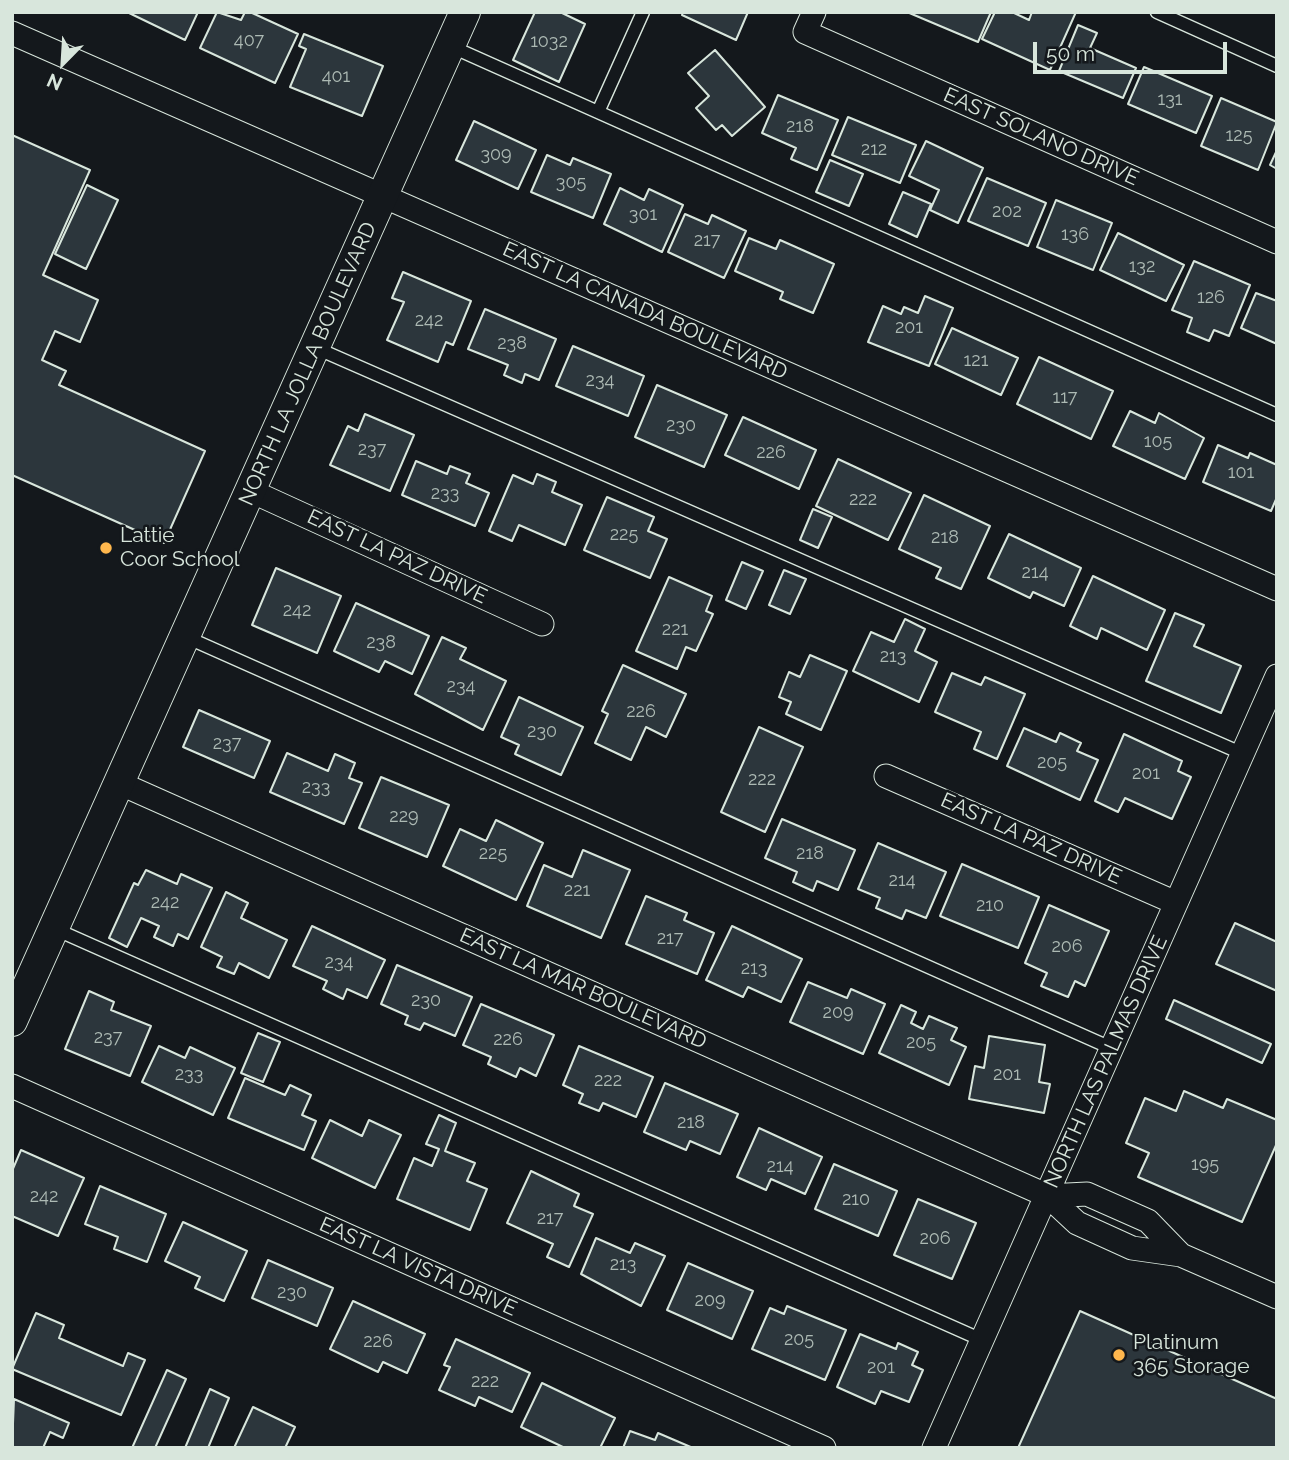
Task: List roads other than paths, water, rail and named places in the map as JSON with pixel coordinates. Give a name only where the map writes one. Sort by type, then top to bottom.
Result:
[{"type":"street","name":"NORTH LA JOLLA BOULEVARD","points":[[12,1021],[465,12]]},
{"type":"street","name":"EAST SOLANO DRIVE","points":[[810,22],[1277,242]]},
{"type":"street","name":"EAST LA CANADA BOULEVARD","points":[[12,33],[1277,589]]},
{"type":"street","name":"EAST LA PAZ DRIVE","points":[[251,491],[542,624]]},
{"type":"street","name":"NORTH LAS PALMAS DRIVE","points":[[934,1448],[1277,676]]},
{"type":"street","name":"EAST LA PAZ DRIVE","points":[[886,776],[1176,902]]},
{"type":"street","name":"EAST LA MAR BOULEVARD","points":[[119,783],[1048,1196],[1077,1223],[1132,1248],[1181,1255],[1277,1297]]},
{"type":"street","name":"EAST LA VISTA DRIVE","points":[[12,1086],[824,1448]]},
{"type":"street","name":"EAST LA MAR BOULEVARD","points":[[1048,1196],[1087,1194],[1124,1210],[1148,1221],[1181,1255]]},
{"type":"lane","points":[[598,112],[643,12]]},
{"type":"lane","points":[[1157,12],[1277,66]]},
{"type":"lane","points":[[450,46],[1277,415]]},
{"type":"lane","points":[[316,348],[1241,753]]},
{"type":"lane","points":[[186,637],[1111,1048]]},
{"type":"lane","points":[[54,928],[982,1340]]},
{"type":"place","name":"Lattie Coor School","points":[[106,548]]},
{"type":"place","name":"Platinum 365 Storage","points":[[1119,1355]]}]
